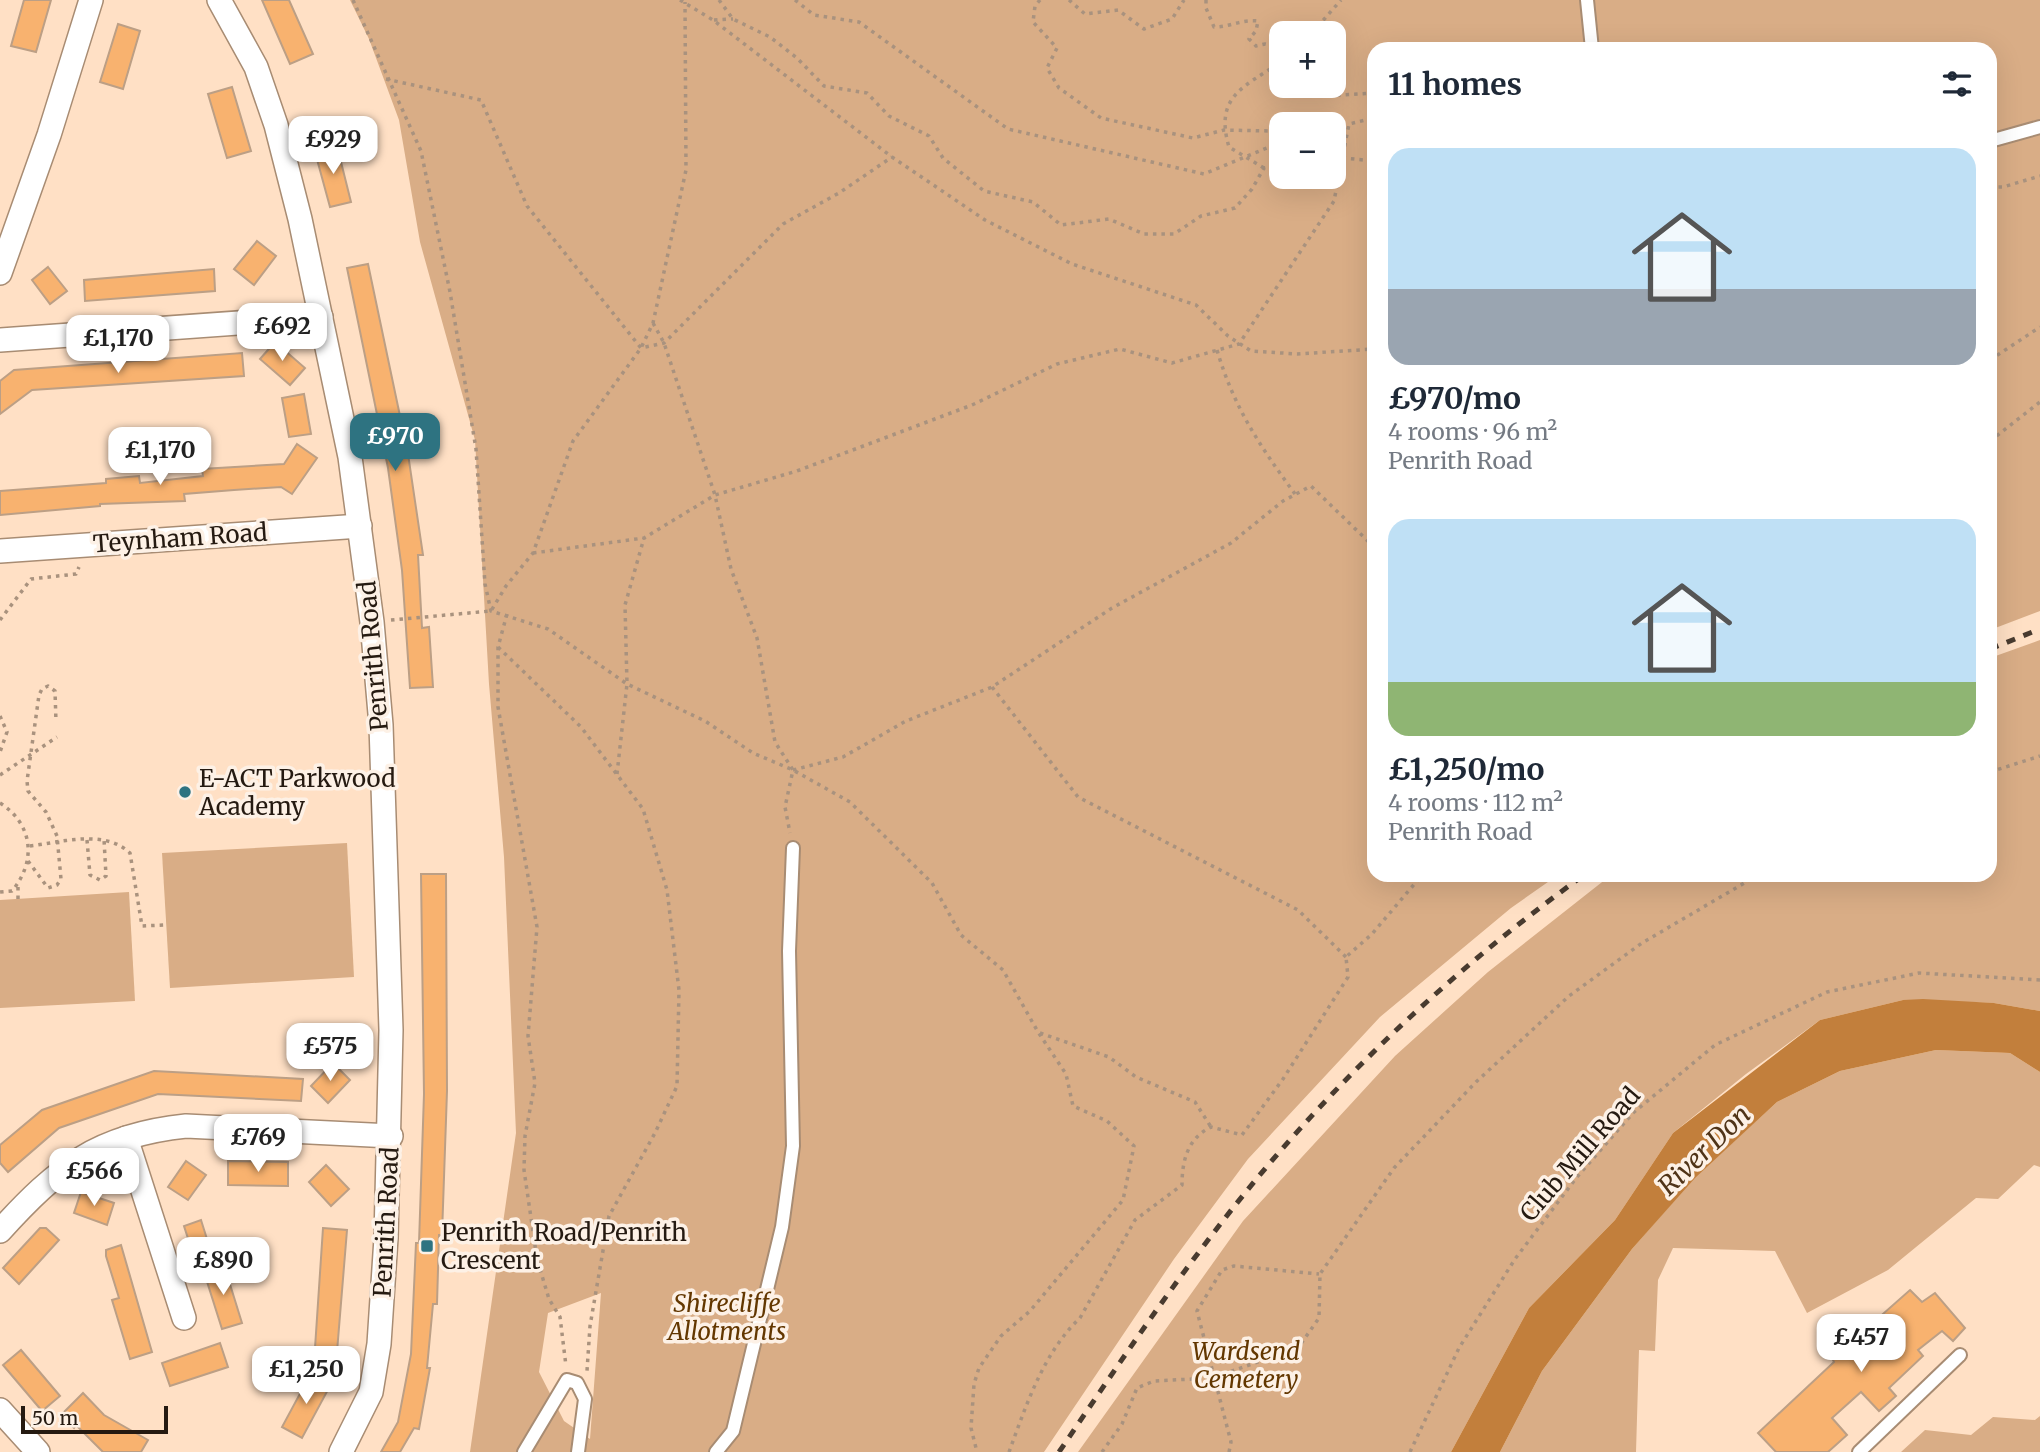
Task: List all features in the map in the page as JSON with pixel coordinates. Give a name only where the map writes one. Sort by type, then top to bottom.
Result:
[{"type":"street","points":[[0,273],[49,135],[91,0]]},
{"type":"street","name":"Penrith Road","points":[[219,0],[256,67],[276,125],[321,317],[350,457],[372,622],[381,725],[388,903],[391,1136],[379,1344],[371,1392],[342,1452]]},
{"type":"street","points":[[0,340],[321,317]]},
{"type":"street","name":"Teynham Road","points":[[0,551],[360,526]]},
{"type":"street","points":[[0,1231],[55,1175],[86,1153],[153,1129],[186,1126],[391,1136]]},
{"type":"street","points":[[125,1138],[184,1318]]},
{"type":"street","points":[[0,1410],[38,1452]]},
{"type":"lane","points":[[1587,0],[1591,42]]},
{"type":"lane","points":[[1997,139],[2040,127]]},
{"type":"lane","points":[[716,1452],[733,1431],[782,1227],[793,1146],[789,951],[793,848]]},
{"type":"lane","points":[[1859,1452],[1960,1355]]},
{"type":"lane","points":[[524,1452],[567,1380],[577,1383],[585,1399],[578,1452]]},
{"type":"path","points":[[353,0],[386,79],[421,151],[450,292],[476,449],[485,584],[491,611]]},
{"type":"path","points":[[719,0],[733,19],[770,37],[797,58],[824,86],[867,93],[889,116],[929,136],[943,158],[984,191],[1033,202],[1061,225],[1109,219],[1144,234],[1174,234],[1201,216],[1235,208],[1252,190],[1264,168]]},
{"type":"path","points":[[795,0],[814,15],[859,22],[1008,130],[1204,174],[1269,147]]},
{"type":"path","points":[[1041,0],[1035,6],[1033,22],[1057,48],[1047,68],[1059,88],[1101,118],[1194,138],[1224,131],[1269,131]]},
{"type":"path","points":[[1069,0],[1086,14],[1118,10],[1144,29],[1172,19],[1184,0]]},
{"type":"path","points":[[1206,0],[1206,8],[1214,27],[1247,19],[1258,21],[1256,31],[1249,40],[1256,46],[1269,45]]},
{"type":"path","points":[[1323,21],[1341,0]]},
{"type":"path","points":[[491,611],[506,586],[533,553],[573,441],[641,348],[653,323],[685,170],[683,1]]},
{"type":"path","points":[[683,1],[713,20],[892,158],[985,220],[1072,264],[1196,305],[1251,351],[1297,354],[1367,349]]},
{"type":"path","points":[[713,20],[733,19]]},
{"type":"path","points":[[1269,70],[1231,96],[1223,121],[1229,147],[1264,168],[1269,167]]},
{"type":"path","points":[[386,79],[481,100],[527,206],[641,348]]},
{"type":"path","points":[[1346,95],[1367,93]]},
{"type":"path","points":[[1346,137],[1349,124],[1367,120]]},
{"type":"path","points":[[641,348],[664,343],[783,224],[839,193],[892,158]]},
{"type":"path","points":[[1346,158],[1367,160]]},
{"type":"path","points":[[1997,187],[2040,176]]},
{"type":"path","points":[[533,553],[644,538],[715,495],[797,471],[972,405],[1057,364],[1120,349],[1172,363],[1240,344],[1334,201],[1336,189]]},
{"type":"path","points":[[653,323],[664,343],[715,495],[731,569],[757,638],[775,742],[793,770],[785,807],[793,848]]},
{"type":"path","points":[[1997,355],[2040,327]]},
{"type":"path","points":[[1217,350],[1229,392],[1263,450],[1295,494]]},
{"type":"path","points":[[1997,436],[2040,402]]},
{"type":"path","points":[[793,770],[843,757],[906,721],[992,687],[1112,608],[1231,543],[1295,494],[1311,486],[1367,540]]},
{"type":"path","points":[[617,775],[627,684],[625,605],[644,538]]},
{"type":"path","points":[[0,620],[31,579],[76,574],[83,554],[75,545]]},
{"type":"path","points":[[372,622],[491,611],[548,629],[627,684],[705,721],[753,754],[793,770],[850,802],[932,883],[961,935],[1003,970],[1038,1032],[1066,1074],[1073,1106],[1107,1121],[1134,1146],[1123,1200],[1030,1311],[1001,1336],[979,1368],[971,1428],[977,1452]]},
{"type":"path","points":[[507,614],[498,647],[498,707],[537,927],[528,1036],[535,1083],[525,1136],[524,1170],[537,1259],[549,1299],[560,1317],[567,1380]]},
{"type":"path","points":[[498,647],[581,727],[643,809],[667,890],[679,990],[677,1086],[655,1133],[609,1216],[590,1326],[585,1399]]},
{"type":"path","points":[[28,861],[48,888],[54,888],[61,878],[58,842],[51,820],[28,791],[39,695],[42,689],[48,686],[55,691],[56,722]]},
{"type":"path","points":[[992,687],[1078,797],[1298,910],[1346,957],[1349,976],[1283,1079],[1242,1135],[1211,1127],[1197,1134],[1182,1164],[1182,1185],[1135,1220],[1080,1318],[1067,1331],[1030,1395],[1009,1452]]},
{"type":"path","points":[[0,716],[7,733],[0,752]]},
{"type":"path","points":[[0,775],[57,737]]},
{"type":"path","points":[[1997,770],[2040,757]]},
{"type":"path","points":[[0,803],[18,819],[30,846],[28,861],[18,885],[12,891],[0,892]]},
{"type":"path","points":[[87,840],[90,876],[100,880],[106,876],[104,839]]},
{"type":"path","points":[[30,846],[104,839],[122,845],[130,853],[142,926],[166,925]]},
{"type":"path","points":[[1346,957],[1373,934],[1416,882]]},
{"type":"path","points":[[1102,1452],[1122,1424],[1138,1388],[1154,1381],[1212,1378],[1298,1348],[1319,1318],[1320,1274],[1394,1168],[1476,1082],[1569,996],[1642,943],[1746,882]]},
{"type":"path","points":[[18,885],[18,899]]},
{"type":"path","name":"Club Mill Road","points":[[1410,1452],[1459,1348],[1515,1259],[1577,1177],[1633,1113],[1715,1045],[1827,992],[1919,973],[2040,980]]},
{"type":"path","points":[[1038,1032],[1109,1057],[1136,1077],[1195,1102],[1211,1127]]},
{"type":"path","points":[[1229,1452],[1231,1442],[1212,1378],[1197,1311],[1222,1270],[1234,1266],[1320,1274]]},
{"type":"green space","name":"Shirecliffe Allotments","points":[[350,0],[2040,0],[2040,611],[1997,627],[1997,42],[1367,42],[1367,882],[1548,882],[1511,908],[1380,1017],[1248,1159],[1174,1259],[1044,1452],[470,1452],[516,1133],[504,857],[489,684],[475,440],[420,242],[399,120],[369,39]],"holes":[[[601,1293],[590,1439],[564,1421],[539,1372],[548,1313]]]},
{"type":"green space","name":"Wardsend Cemetery","points":[[2040,640],[2040,1011],[1994,1003],[1903,1000],[1820,1020],[1746,1074],[1673,1133],[1615,1220],[1529,1308],[1451,1452],[1078,1452],[1243,1221],[1395,1056],[1488,972],[1602,882],[1997,882],[1997,655]]},
{"type":"green space","points":[[347,843],[354,977],[170,988],[162,853]]},
{"type":"green space","points":[[129,892],[135,1001],[0,1008],[0,900]]},
{"type":"green space","points":[[1936,1050],[2010,1053],[2040,1072],[2040,1167],[2034,1165],[1998,1199],[1976,1198],[1888,1270],[1807,1313],[1775,1251],[1673,1248],[1658,1280],[1655,1351],[1639,1350],[1636,1452],[1500,1452],[1542,1371],[1632,1249],[1694,1178],[1777,1102],[1840,1071]]},
{"type":"green space","points":[[2040,1416],[2040,1452],[1901,1452],[1925,1430],[1971,1435],[1993,1417],[2035,1420]]},
{"type":"water","name":"River Don","points":[[1903,1000],[1994,1003],[2040,1011],[2040,1072],[2010,1053],[1936,1050],[1840,1071],[1777,1102],[1695,1178],[1632,1249],[1542,1371],[1500,1452],[1451,1452],[1529,1308],[1615,1220],[1673,1133],[1820,1020]]},
{"type":"building","points":[[24,0],[51,0],[36,52],[11,46]]},
{"type":"building","points":[[262,0],[289,0],[313,54],[290,64]]},
{"type":"building","points":[[118,24],[140,31],[123,89],[100,82]]},
{"type":"building","points":[[232,87],[251,151],[227,158],[208,94]]},
{"type":"building","points":[[337,146],[351,202],[330,207],[315,152]]},
{"type":"building","points":[[257,241],[276,256],[254,285],[234,269]]},
{"type":"building","points":[[368,264],[408,454],[423,555],[418,555],[422,628],[429,627],[433,687],[410,688],[402,570],[388,468],[347,268]]},
{"type":"building","points":[[48,267],[67,291],[50,304],[32,280]]},
{"type":"building","points":[[214,269],[215,291],[85,301],[84,280]]},
{"type":"building","points":[[275,342],[305,368],[290,385],[260,359]]},
{"type":"building","points":[[242,353],[244,376],[32,390],[0,414],[0,381],[14,370]]},
{"type":"building","points":[[304,394],[311,434],[289,437],[282,398]]},
{"type":"building","points":[[297,444],[317,458],[292,494],[281,487],[234,490],[184,494],[185,501],[100,504],[0,515],[0,491],[106,483],[106,479],[139,476],[140,483],[203,476],[202,469],[284,464]]},
{"type":"building","points":[[421,874],[446,874],[447,1091],[442,1235],[439,1235],[437,1304],[433,1304],[427,1368],[430,1368],[419,1429],[414,1428],[400,1452],[381,1452],[398,1422],[411,1354],[416,1243],[419,1243],[424,1094]]},
{"type":"building","points":[[333,1063],[350,1080],[328,1103],[311,1086]]},
{"type":"building","points":[[154,1071],[303,1079],[301,1101],[158,1094],[59,1128],[8,1172],[0,1163],[0,1145],[42,1110]]},
{"type":"building","points":[[186,1161],[206,1175],[188,1200],[168,1187]]},
{"type":"building","points":[[228,1161],[288,1162],[288,1186],[228,1185]]},
{"type":"building","points":[[326,1165],[349,1189],[331,1206],[309,1182]]},
{"type":"building","points":[[81,1192],[114,1203],[107,1225],[74,1213]]},
{"type":"building","points":[[201,1220],[212,1255],[195,1260],[184,1226]]},
{"type":"building","points":[[40,1228],[46,1228],[59,1240],[19,1284],[3,1268]]},
{"type":"building","points":[[323,1228],[347,1230],[336,1364],[314,1363]]},
{"type":"building","points":[[121,1245],[152,1352],[130,1359],[112,1300],[119,1298],[106,1256],[106,1250]]},
{"type":"building","points":[[224,1265],[242,1323],[222,1329],[204,1272]]},
{"type":"building","points":[[1910,1290],[1922,1302],[1935,1293],[1965,1328],[1953,1341],[1942,1331],[1918,1350],[1923,1356],[1889,1388],[1896,1396],[1879,1411],[1861,1392],[1832,1418],[1847,1435],[1828,1452],[1776,1452],[1758,1433],[1834,1362],[1849,1344]]},
{"type":"building","points":[[220,1343],[228,1367],[170,1386],[162,1363]]},
{"type":"building","points":[[21,1350],[60,1396],[42,1411],[3,1365]]},
{"type":"building","points":[[310,1375],[330,1386],[302,1438],[282,1427]]},
{"type":"building","points":[[83,1393],[104,1415],[148,1440],[141,1452],[103,1452],[76,1425],[74,1428],[61,1415]]},
{"type":"railway","points":[[1997,646],[2040,629]]},
{"type":"railway","points":[[1059,1452],[1195,1258],[1297,1132],[1386,1040],[1434,996],[1482,954],[1575,882]]},
{"type":"place","name":"E-ACT Parkwood Academy","points":[[185,792]]},
{"type":"place","name":"Penrith Road/Penrith Crescent","points":[[427,1246]]}]
